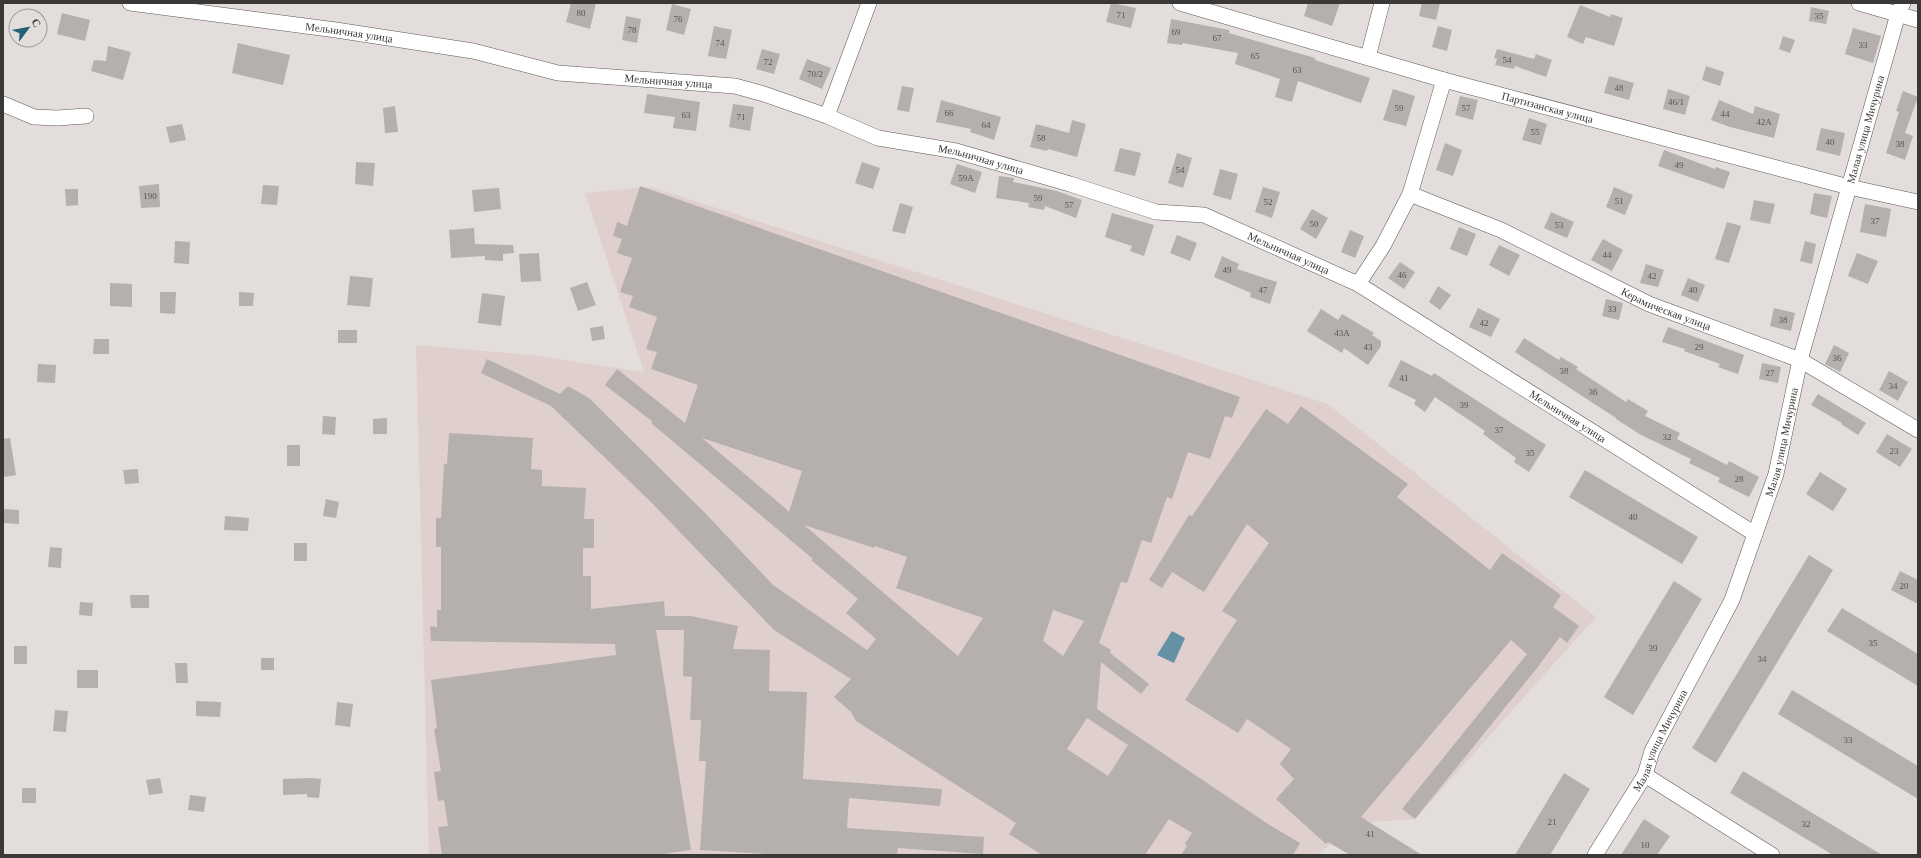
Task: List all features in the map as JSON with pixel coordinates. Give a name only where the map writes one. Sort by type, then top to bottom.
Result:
[{"type":"street","name":"Мельничная улица","points":[[130,3],[336,30],[473,51],[558,73],[735,86],[827,116],[878,138],[956,151],[1070,184],[1156,212],[1204,215],[1358,284],[1755,534]]},
{"type":"street","points":[[827,116],[869,3]]},
{"type":"street","name":"Партизанская улица","points":[[1180,3],[1444,80],[1849,187],[1918,202]]},
{"type":"street","points":[[1368,57],[1382,3]]},
{"type":"street","points":[[1859,3],[1900,8],[1918,20]]},
{"type":"street","name":"Малая улица Мичурина","points":[[1595,855],[1645,775],[1652,751],[1732,600],[1776,474],[1800,360],[1900,8]]},
{"type":"street","points":[[1358,284],[1383,246],[1410,194],[1444,80]]},
{"type":"street","points":[[3,104],[34,116],[57,118],[86,116]]},
{"type":"street","name":"Керамическая улица","points":[[1410,194],[1501,230],[1649,304],[1800,360],[1918,430]]},
{"type":"street","points":[[1645,775],[1772,855]]},
{"type":"shaded area","points":[[651,187],[1328,404],[1596,617],[1415,819],[1358,823],[1317,855],[429,855],[416,345],[531,355],[644,372],[585,193]]},
{"type":"water","points":[[1172,631],[1185,638],[1174,663],[1157,655]]},
{"type":"building","points":[[571,3],[596,3],[590,29],[566,22]]},
{"type":"building","points":[[1111,3],[1136,8],[1131,28],[1106,22]]},
{"type":"building","points":[[1308,3],[1340,3],[1332,26],[1304,16]]},
{"type":"building","points":[[1422,3],[1440,3],[1436,20],[1419,16]]},
{"type":"building","points":[[672,4],[691,9],[684,35],[666,30]]},
{"type":"building","points":[[1580,5],[1610,17],[1611,14],[1623,18],[1614,46],[1586,37],[1583,44],[1567,37]]},
{"type":"building","points":[[1811,7],[1829,11],[1826,24],[1809,21]]},
{"type":"building","points":[[62,13],[90,20],[85,41],[57,34]]},
{"type":"building","points":[[626,16],[641,19],[637,43],[622,40]]},
{"type":"building","points":[[1171,19],[1229,30],[1229,33],[1315,58],[1315,60],[1370,78],[1361,103],[1298,81],[1292,102],[1275,97],[1280,79],[1235,64],[1238,53],[1183,43],[1182,45],[1167,43]]},
{"type":"building","points":[[714,26],[732,30],[726,59],[708,56]]},
{"type":"building","points":[[1438,26],[1452,30],[1447,51],[1432,47]]},
{"type":"building","points":[[1853,28],[1881,36],[1873,63],[1845,54]]},
{"type":"building","points":[[1783,36],[1795,40],[1790,53],[1779,49]]},
{"type":"building","points":[[238,43],[290,55],[283,85],[232,73]]},
{"type":"building","points":[[108,46],[131,52],[123,80],[91,71],[94,60],[106,61]]},
{"type":"building","points":[[762,49],[780,54],[774,74],[756,69]]},
{"type":"building","points":[[1497,49],[1534,59],[1536,54],[1552,60],[1546,77],[1515,66],[1514,69],[1495,65],[1497,59],[1494,58]]},
{"type":"building","points":[[807,59],[831,68],[822,89],[799,79]]},
{"type":"building","points":[[1706,66],[1724,72],[1720,86],[1702,80]]},
{"type":"building","points":[[1609,76],[1634,83],[1629,100],[1604,93]]},
{"type":"building","points":[[902,86],[914,88],[909,112],[897,110]]},
{"type":"building","points":[[1393,89],[1415,96],[1406,126],[1383,120]]},
{"type":"building","points":[[1668,89],[1690,96],[1685,115],[1663,109]]},
{"type":"building","points":[[1903,91],[1918,97],[1905,133],[1913,136],[1905,160],[1886,153],[1899,112],[1896,111]]},
{"type":"building","points":[[647,94],[700,102],[696,131],[673,128],[675,117],[644,113]]},
{"type":"building","points":[[1460,96],[1478,100],[1473,120],[1455,115]]},
{"type":"building","points":[[941,100],[1001,117],[994,140],[970,132],[971,129],[936,122]]},
{"type":"building","points":[[1719,100],[1753,114],[1755,106],[1780,114],[1774,138],[1730,127],[1711,120]]},
{"type":"building","points":[[733,104],[754,107],[750,131],[729,127]]},
{"type":"building","points":[[395,106],[398,132],[385,133],[383,108]]},
{"type":"building","points":[[1529,118],[1547,124],[1541,145],[1522,140]]},
{"type":"building","points":[[1072,120],[1086,124],[1077,157],[1048,149],[1047,151],[1030,147],[1036,124],[1069,133]]},
{"type":"building","points":[[182,124],[186,140],[170,143],[166,127]]},
{"type":"building","points":[[1821,128],[1845,133],[1840,156],[1816,150]]},
{"type":"building","points":[[1445,143],[1462,150],[1453,176],[1436,170]]},
{"type":"building","points":[[1120,148],[1141,153],[1135,176],[1114,171]]},
{"type":"building","points":[[1664,150],[1715,169],[1716,167],[1730,172],[1724,189],[1658,166]]},
{"type":"building","points":[[1177,153],[1192,158],[1183,188],[1168,183]]},
{"type":"building","points":[[356,162],[375,163],[373,186],[355,184]]},
{"type":"building","points":[[862,162],[880,168],[873,189],[855,183]]},
{"type":"building","points":[[957,164],[982,172],[975,193],[950,184]]},
{"type":"building","points":[[1220,169],[1238,174],[1231,200],[1213,195]]},
{"type":"building","points":[[999,176],[1014,178],[1013,182],[1057,191],[1082,200],[1076,218],[1045,206],[1044,210],[1028,207],[1029,203],[996,198]]},
{"type":"building","points":[[159,184],[160,207],[141,208],[139,186]]},
{"type":"building","points":[[263,185],[279,186],[277,205],[261,204]]},
{"type":"building","points":[[640,186],[1240,397],[1232,418],[1225,416],[1210,459],[1188,452],[1172,499],[1167,497],[1151,543],[1142,540],[1127,583],[1121,582],[1099,643],[1111,650],[1110,653],[1149,684],[1141,694],[1101,662],[1097,709],[1268,824],[1300,843],[1293,855],[1181,855],[1187,846],[1185,844],[1192,833],[1169,819],[1145,855],[1042,855],[1009,834],[1016,823],[856,721],[851,712],[834,697],[851,679],[774,630],[651,502],[551,406],[481,373],[487,359],[560,394],[568,386],[589,398],[706,514],[773,585],[867,650],[876,639],[846,613],[858,599],[811,560],[813,559],[651,423],[653,422],[605,385],[617,369],[685,423],[698,385],[651,369],[657,352],[646,349],[657,317],[629,307],[633,296],[620,292],[632,258],[617,253],[622,239],[613,236],[617,222],[627,226]],"holes":[[[702,438],[802,471],[789,512]],[[804,525],[907,557],[896,588],[983,618],[958,656]],[[1053,610],[1084,621],[1063,656],[1043,641]],[[1087,718],[1128,745],[1108,776],[1067,749]]]},
{"type":"building","points":[[1263,187],[1280,192],[1272,218],[1255,212]]},
{"type":"building","points":[[1614,187],[1633,195],[1625,215],[1606,207]]},
{"type":"building","points":[[499,188],[501,209],[474,212],[472,190]]},
{"type":"building","points":[[65,189],[78,189],[78,205],[66,206]]},
{"type":"building","points":[[1814,193],[1832,196],[1827,218],[1810,214]]},
{"type":"building","points":[[1754,200],[1775,204],[1770,224],[1750,220]]},
{"type":"building","points":[[900,203],[913,207],[905,234],[892,231]]},
{"type":"building","points":[[1865,204],[1891,209],[1886,237],[1860,232]]},
{"type":"building","points":[[1312,209],[1328,218],[1316,239],[1300,229]]},
{"type":"building","points":[[1551,212],[1574,222],[1567,238],[1544,228]]},
{"type":"building","points":[[1112,213],[1154,225],[1144,256],[1130,251],[1132,246],[1105,237]]},
{"type":"building","points":[[1727,222],[1741,226],[1729,263],[1715,259]]},
{"type":"building","points":[[1459,227],[1476,234],[1467,256],[1450,249]]},
{"type":"building","points":[[474,228],[475,244],[513,245],[514,253],[503,254],[503,261],[485,260],[485,256],[451,258],[449,230]]},
{"type":"building","points":[[1350,230],[1364,236],[1355,258],[1341,252]]},
{"type":"building","points":[[1177,235],[1197,243],[1190,261],[1170,253]]},
{"type":"building","points":[[1603,239],[1623,250],[1612,271],[1591,260]]},
{"type":"building","points":[[175,241],[190,242],[189,264],[174,263]]},
{"type":"building","points":[[1805,241],[1816,244],[1812,264],[1800,261]]},
{"type":"building","points":[[1499,245],[1520,255],[1509,276],[1489,265]]},
{"type":"building","points":[[539,253],[541,281],[521,282],[519,254]]},
{"type":"building","points":[[1857,253],[1878,261],[1868,284],[1848,276]]},
{"type":"building","points":[[1222,256],[1239,264],[1237,269],[1277,282],[1270,304],[1250,297],[1251,293],[1214,277]]},
{"type":"building","points":[[1400,262],[1415,272],[1404,289],[1388,278]]},
{"type":"building","points":[[1646,264],[1664,270],[1658,287],[1640,283]]},
{"type":"building","points":[[350,276],[373,278],[370,307],[347,305]]},
{"type":"building","points":[[1688,278],[1705,285],[1698,302],[1681,295]]},
{"type":"building","points":[[587,282],[596,305],[578,311],[570,288]]},
{"type":"building","points":[[110,283],[132,284],[132,307],[110,306]]},
{"type":"building","points":[[1438,286],[1451,295],[1440,310],[1429,302]]},
{"type":"building","points":[[160,292],[176,292],[175,314],[160,313]]},
{"type":"building","points":[[239,292],[254,293],[253,306],[239,306]]},
{"type":"building","points":[[482,293],[505,296],[501,326],[478,323]]},
{"type":"building","points":[[1606,299],[1623,303],[1619,320],[1602,316]]},
{"type":"building","points":[[1478,308],[1500,319],[1491,337],[1469,327]]},
{"type":"building","points":[[1774,308],[1795,313],[1791,331],[1770,326]]},
{"type":"building","points":[[1321,309],[1338,320],[1342,314],[1374,333],[1372,335],[1381,341],[1381,346],[1368,365],[1344,348],[1342,353],[1307,331]]},
{"type":"building","points":[[603,326],[605,339],[592,341],[590,328]]},
{"type":"building","points":[[1668,327],[1744,355],[1738,374],[1718,367],[1720,364],[1684,351],[1685,349],[1662,342]]},
{"type":"building","points":[[338,330],[357,330],[357,343],[338,343]]},
{"type":"building","points":[[1524,338],[1559,360],[1561,357],[1578,367],[1576,369],[1626,402],[1628,399],[1648,411],[1645,416],[1680,433],[1677,439],[1727,465],[1729,461],[1759,477],[1749,497],[1718,482],[1720,478],[1689,463],[1691,459],[1641,435],[1515,352]]},
{"type":"building","points":[[94,339],[109,339],[109,354],[93,354]]},
{"type":"building","points":[[1834,345],[1849,353],[1840,372],[1825,364]]},
{"type":"building","points":[[1401,360],[1432,376],[1434,373],[1546,445],[1529,472],[1514,462],[1516,458],[1483,434],[1485,431],[1435,397],[1425,412],[1414,404],[1416,400],[1388,386]]},
{"type":"building","points":[[1762,363],[1781,367],[1778,383],[1759,379]]},
{"type":"building","points":[[38,364],[56,365],[55,383],[37,382]]},
{"type":"building","points":[[1889,371],[1908,382],[1898,401],[1879,390]]},
{"type":"building","points":[[1818,394],[1866,423],[1858,435],[1841,424],[1842,423],[1811,405]]},
{"type":"building","points":[[1301,406],[1408,484],[1397,497],[1490,570],[1502,553],[1561,595],[1553,607],[1579,626],[1567,643],[1560,637],[1537,668],[1415,819],[1402,809],[1527,654],[1511,640],[1361,817],[1422,855],[1350,855],[1328,842],[1326,844],[1276,799],[1294,779],[1280,764],[1291,749],[1247,719],[1238,733],[1185,700],[1237,620],[1222,611],[1269,543],[1247,524],[1204,592],[1172,572],[1162,588],[1149,580],[1189,515],[1192,516],[1266,409],[1288,424]]},
{"type":"building","points":[[323,416],[336,417],[335,435],[322,434]]},
{"type":"building","points":[[387,418],[387,434],[373,434],[373,419]]},
{"type":"building","points":[[449,433],[533,438],[531,469],[542,470],[542,486],[586,488],[584,519],[594,519],[594,548],[583,548],[583,576],[591,576],[591,609],[664,601],[665,616],[691,616],[738,626],[733,649],[770,650],[769,691],[807,692],[803,779],[942,789],[940,806],[849,798],[847,828],[984,837],[983,854],[898,848],[897,855],[783,855],[700,850],[706,761],[699,761],[701,720],[690,720],[692,677],[683,676],[684,630],[656,630],[691,850],[655,855],[442,855],[438,827],[448,826],[444,800],[438,801],[434,772],[441,771],[434,729],[437,728],[431,680],[616,655],[615,644],[431,641],[430,626],[437,627],[437,610],[441,610],[441,547],[436,547],[436,518],[441,518],[444,464],[447,464]]},
{"type":"building","points":[[1887,434],[1912,449],[1900,467],[1876,452]]},
{"type":"building","points":[[10,438],[16,475],[4,477],[3,439]]},
{"type":"building","points":[[287,445],[300,445],[300,466],[287,466]]},
{"type":"building","points":[[138,469],[139,483],[125,484],[123,470]]},
{"type":"building","points":[[1585,470],[1698,537],[1682,564],[1569,497]]},
{"type":"building","points":[[1820,472],[1847,489],[1833,511],[1806,494]]},
{"type":"building","points":[[326,499],[339,502],[336,518],[323,516]]},
{"type":"building","points":[[3,509],[19,510],[19,524],[3,523]]},
{"type":"building","points":[[225,516],[249,518],[248,531],[224,530]]},
{"type":"building","points":[[294,543],[307,543],[307,561],[294,561]]},
{"type":"building","points":[[50,547],[62,548],[61,568],[48,567]]},
{"type":"building","points":[[1809,555],[1833,570],[1716,763],[1692,748]]},
{"type":"building","points":[[1900,571],[1918,580],[1918,604],[1891,590]]},
{"type":"building","points":[[1674,581],[1702,599],[1633,715],[1604,697]]},
{"type":"building","points":[[130,595],[149,595],[149,608],[131,608]]},
{"type":"building","points":[[80,602],[93,603],[92,616],[79,615]]},
{"type":"building","points":[[1842,608],[1918,654],[1918,686],[1827,631]]},
{"type":"building","points":[[14,646],[27,646],[27,664],[14,664]]},
{"type":"building","points":[[261,658],[274,658],[274,670],[261,670]]},
{"type":"building","points":[[175,663],[187,663],[188,683],[176,683]]},
{"type":"building","points":[[77,670],[98,670],[98,688],[77,688]]},
{"type":"building","points":[[1792,690],[1918,766],[1918,799],[1778,714]]},
{"type":"building","points":[[196,701],[221,702],[220,717],[196,716]]},
{"type":"building","points":[[337,702],[353,704],[350,727],[335,725]]},
{"type":"building","points":[[55,710],[68,711],[66,732],[53,731]]},
{"type":"building","points":[[1743,771],[1882,855],[1833,855],[1730,793]]},
{"type":"building","points":[[1564,773],[1590,789],[1550,855],[1515,855]]},
{"type":"building","points":[[160,778],[163,793],[149,795],[146,780]]},
{"type":"building","points":[[283,779],[321,779],[319,798],[307,797],[307,794],[283,795]]},
{"type":"building","points":[[22,788],[36,788],[36,803],[22,803]]},
{"type":"building","points":[[190,795],[206,797],[204,812],[188,810]]},
{"type":"building","points":[[1644,819],[1670,836],[1657,855],[1621,855]]}]
